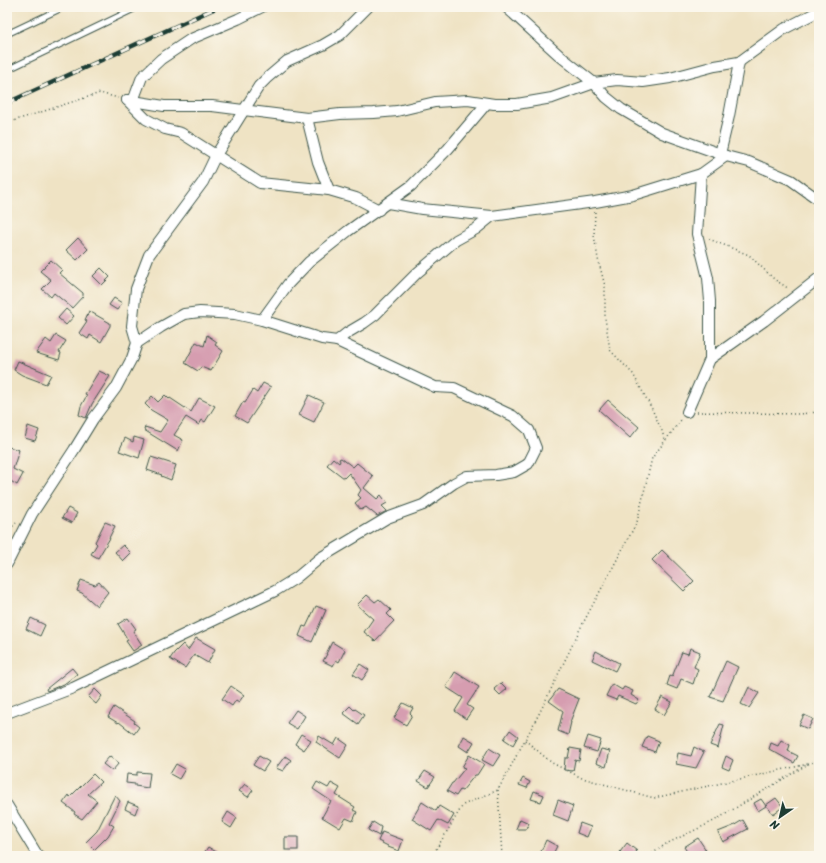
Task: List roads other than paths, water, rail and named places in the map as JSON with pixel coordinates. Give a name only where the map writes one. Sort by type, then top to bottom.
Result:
[{"type":"street","points":[[130,101],[142,77],[161,59],[191,39],[262,7]]},
{"type":"street","points":[[7,564],[32,514],[93,419],[116,388],[132,358],[137,343],[132,326],[136,289],[149,255],[203,182],[216,155],[259,86],[287,61],[323,45],[340,35],[368,7]]},
{"type":"street","points":[[506,7],[560,56],[594,83],[606,97],[621,109],[662,133],[723,155],[749,162],[791,180],[819,200]]},
{"type":"street","points":[[130,101],[164,106],[212,106],[307,118],[340,114],[382,112],[435,102],[468,100],[487,103],[518,104],[552,98],[594,83],[617,80],[643,82],[670,78],[715,66],[739,62],[784,29],[819,11]]},
{"type":"street","points":[[388,203],[422,209],[492,216],[595,202],[632,195],[701,174],[723,155],[739,62]]},
{"type":"street","points":[[130,101],[146,119],[165,129],[181,133],[260,182],[329,190],[356,198],[379,210]]},
{"type":"street","points":[[262,320],[288,284],[309,262],[348,231],[403,193],[428,171],[487,103]]},
{"type":"street","points":[[307,118],[318,162],[329,190]]},
{"type":"street","points":[[687,412],[710,359],[710,301],[708,278],[697,234],[701,174]]},
{"type":"street","points":[[337,341],[347,332],[375,315],[417,273],[456,240],[476,229],[492,216]]},
{"type":"street","points":[[710,359],[764,321],[819,278]]},
{"type":"street","points":[[7,713],[73,688],[275,591],[296,578],[320,558],[388,518],[423,505],[454,483],[467,476],[496,475],[514,472],[528,464],[536,448],[529,430],[513,416],[454,388],[435,387],[337,341],[322,339],[262,320],[235,314],[200,312],[184,314],[137,343]]},
{"type":"street","points":[[7,805],[38,856]]},
{"type":"lane","points":[[7,34],[64,7]]},
{"type":"lane","points":[[7,70],[138,7]]},
{"type":"railway","points":[[7,103],[218,7]]}]
